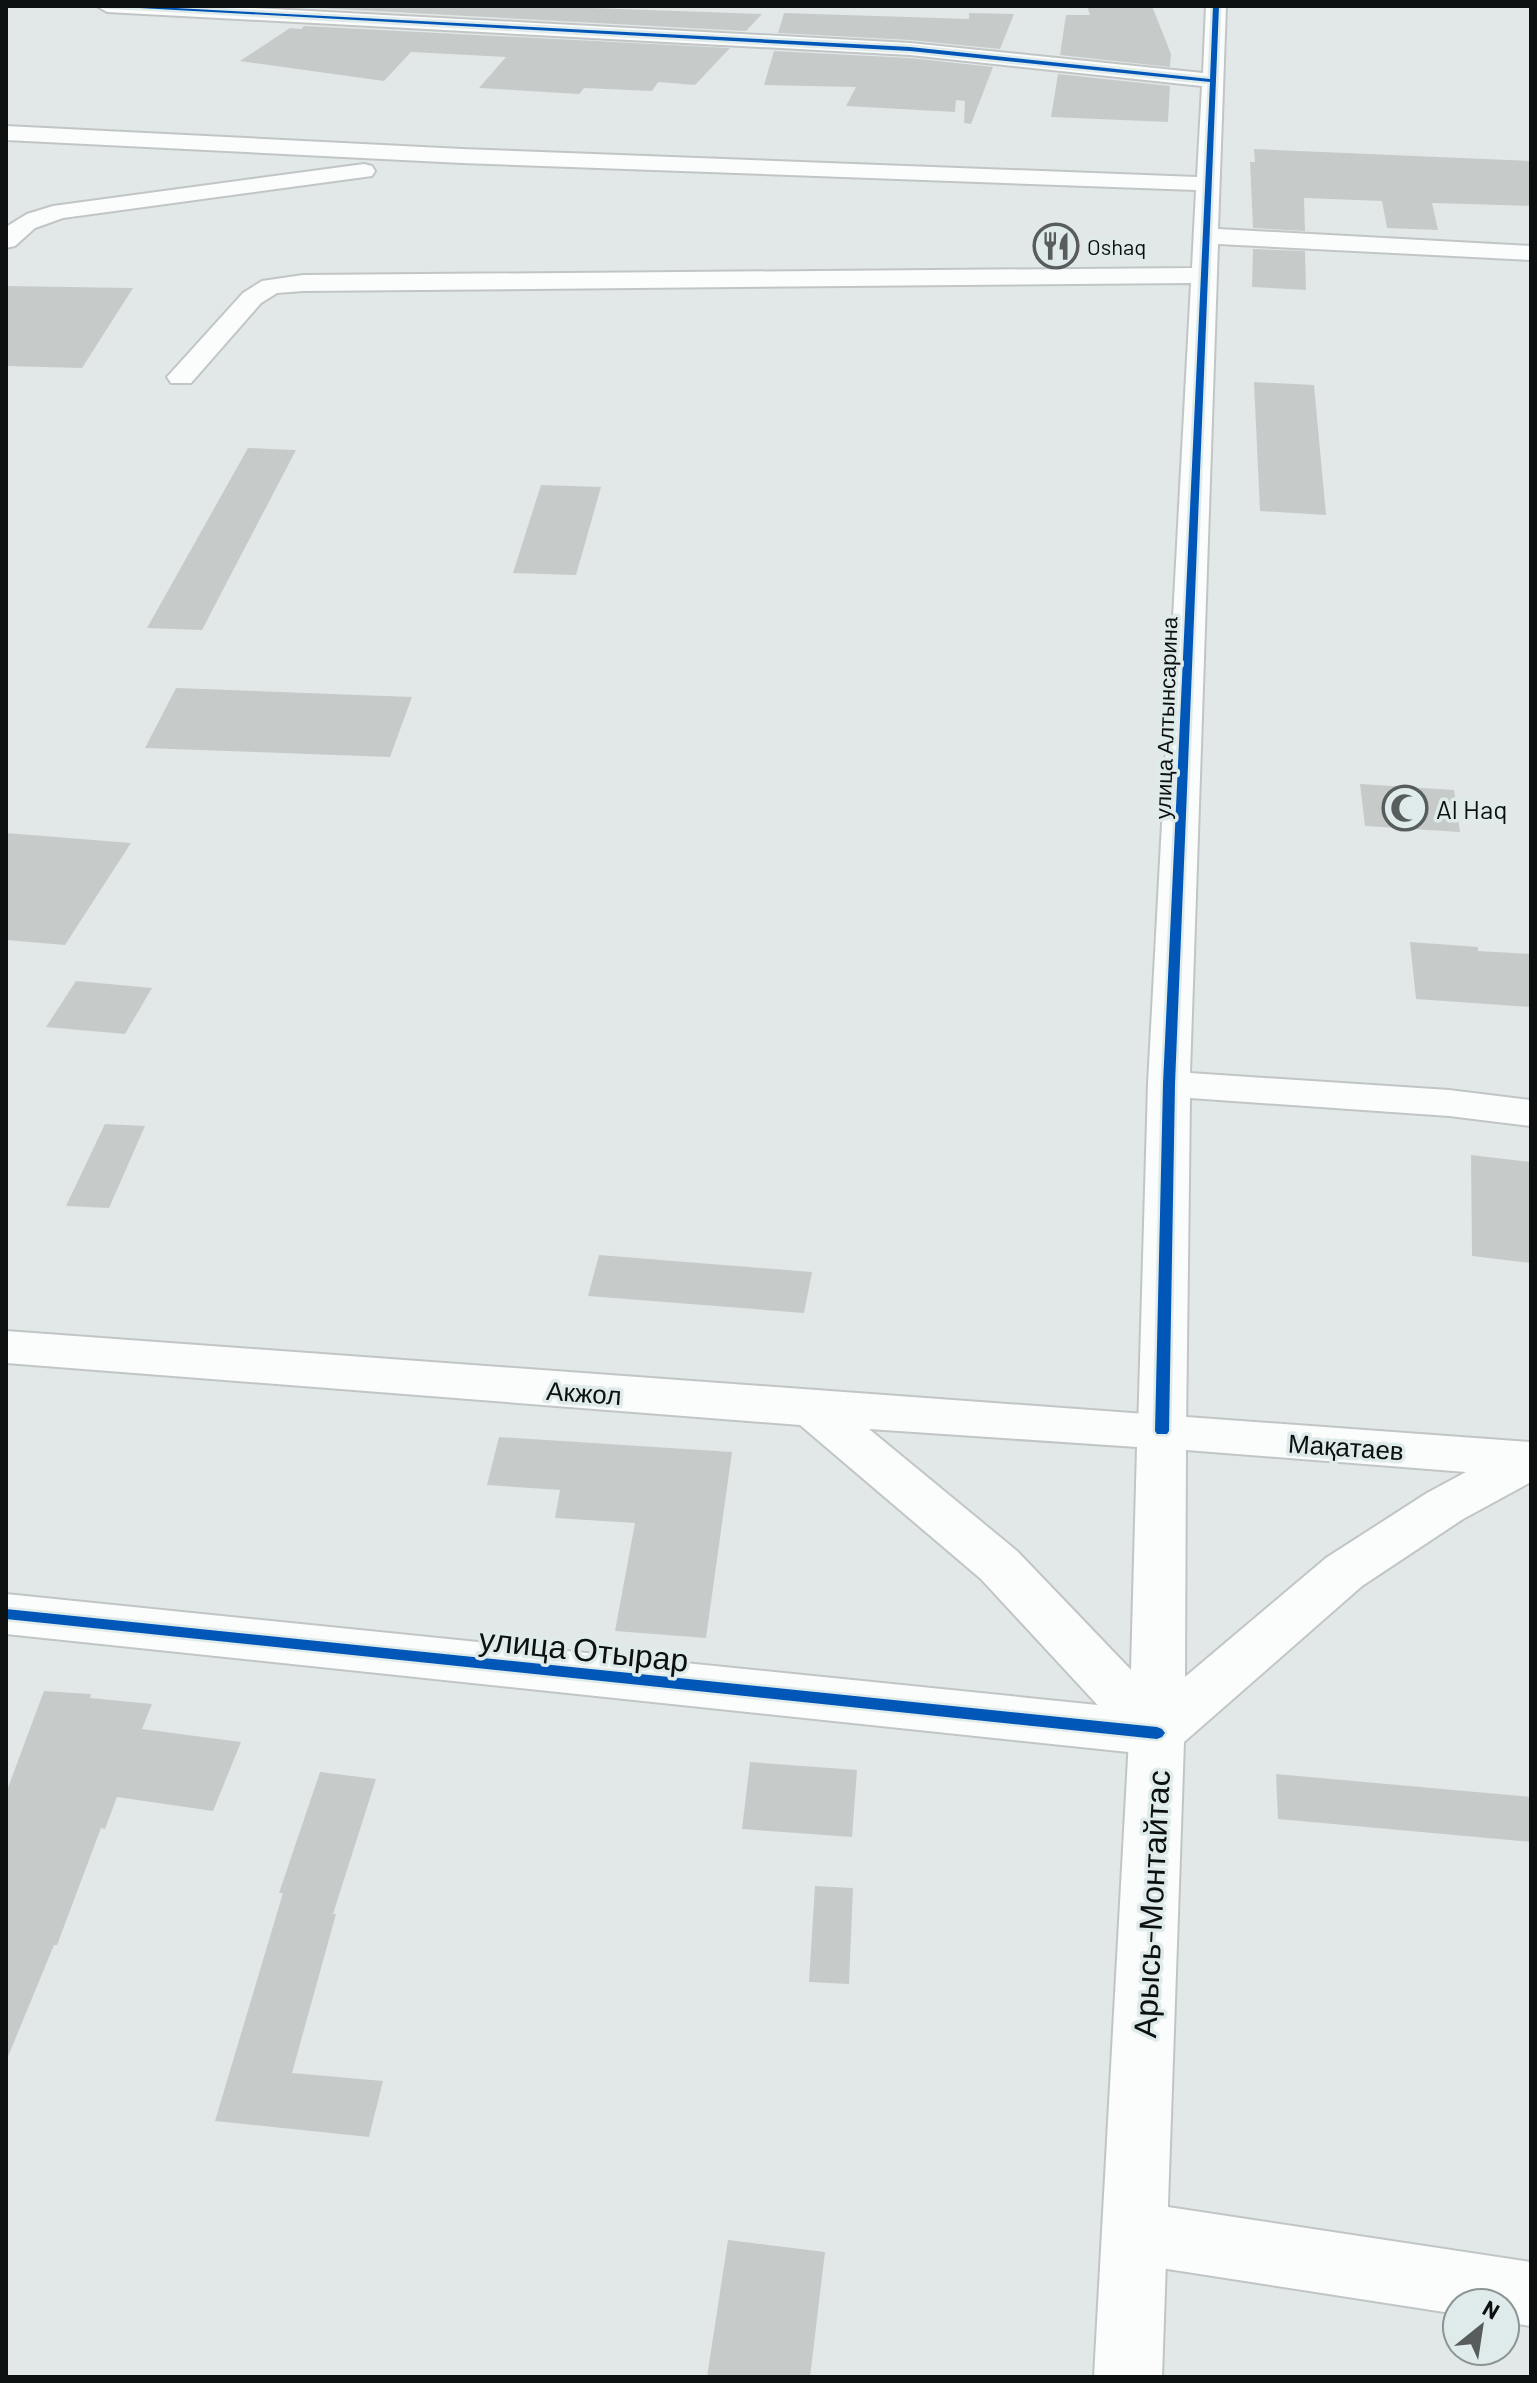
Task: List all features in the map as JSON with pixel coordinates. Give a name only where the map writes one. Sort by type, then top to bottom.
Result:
[{"type":"street","points":[[107,6],[910,49],[1214,81]]},
{"type":"street","name":"улица Алтынсарина","points":[[1162,1431],[1169,1084],[1216,6]]},
{"type":"street","points":[[554,30],[575,7]]},
{"type":"street","points":[[6,133],[462,156],[1208,184]]},
{"type":"street","points":[[6,241],[14,230],[36,218],[72,209],[462,156]]},
{"type":"street","points":[[1204,236],[1531,253]]},
{"type":"street","points":[[181,377],[252,298],[271,286],[303,283],[1203,275]]},
{"type":"street","points":[[1169,1084],[1449,1103],[1531,1113]]},
{"type":"street","name":"Акжол","points":[[6,1347],[812,1409],[1162,1431]]},
{"type":"street","points":[[812,1409],[999,1565],[1157,1733],[1344,1572],[1445,1506],[1531,1460]]},
{"type":"street","name":"Мақатаев","points":[[1162,1431],[1531,1460]]},
{"type":"street","name":"Арысь-Монтайтас","points":[[1128,2377],[1157,1733],[1162,1431]]},
{"type":"street","name":"улица Отырар","points":[[6,1614],[1157,1733]]},
{"type":"street","points":[[1135,2233],[1531,2294]]},
{"type":"building","points":[[536,6],[762,14],[746,31],[318,8]]},
{"type":"building","points":[[1087,6],[1152,6],[1171,54],[1170,67],[1060,55],[1066,15],[1090,15]]},
{"type":"building","points":[[784,13],[969,19],[969,13],[1014,14],[1000,49],[910,40],[778,33]]},
{"type":"building","points":[[304,26],[730,48],[695,85],[658,82],[652,91],[584,88],[579,94],[479,88],[506,57],[411,52],[384,81],[240,61],[290,28],[301,29]]},
{"type":"building","points":[[774,51],[910,58],[993,67],[971,124],[964,123],[965,101],[956,100],[955,112],[846,106],[856,87],[764,85]]},
{"type":"building","points":[[1058,74],[1170,86],[1168,122],[1051,117]]},
{"type":"building","points":[[1254,149],[1531,161],[1531,206],[1432,203],[1438,230],[1387,228],[1382,201],[1304,198],[1305,231],[1253,228],[1250,162],[1255,162]]},
{"type":"building","points":[[1253,249],[1305,251],[1306,290],[1252,287]]},
{"type":"building","points":[[6,286],[133,288],[82,368],[6,366]]},
{"type":"building","points":[[1254,382],[1314,385],[1326,515],[1260,511]]},
{"type":"building","points":[[248,448],[296,450],[202,630],[147,628]]},
{"type":"building","points":[[541,485],[601,487],[576,575],[513,573]]},
{"type":"building","points":[[176,688],[412,697],[390,757],[145,748]]},
{"type":"building","points":[[1360,784],[1454,790],[1460,832],[1365,826]]},
{"type":"building","points":[[6,833],[131,843],[65,945],[6,940]]},
{"type":"building","points":[[1410,942],[1531,954],[1531,1007],[1416,999]]},
{"type":"building","points":[[76,981],[152,988],[125,1034],[46,1027]]},
{"type":"building","points":[[105,1124],[145,1126],[109,1208],[66,1206]]},
{"type":"building","points":[[1471,1155],[1531,1162],[1531,1263],[1472,1256]]},
{"type":"building","points":[[599,1255],[812,1272],[804,1313],[588,1296]]},
{"type":"building","points":[[499,1437],[732,1452],[706,1638],[615,1631],[635,1523],[555,1518],[560,1490],[487,1485]]},
{"type":"building","points":[[44,1691],[91,1694],[90,1698],[152,1704],[142,1729],[241,1742],[213,1811],[117,1797],[105,1829],[101,1828],[57,1945],[54,1945],[7,2059],[6,1793]]},
{"type":"building","points":[[750,1762],[857,1770],[852,1837],[742,1829]]},
{"type":"building","points":[[320,1772],[376,1779],[333,1914],[336,1914],[292,2073],[383,2081],[369,2137],[215,2121],[283,1893],[279,1893]]},
{"type":"building","points":[[1276,1774],[1531,1797],[1531,1842],[1278,1819]]},
{"type":"building","points":[[815,1886],[853,1888],[849,1984],[809,1982]]},
{"type":"building","points":[[728,2240],[825,2252],[810,2377],[707,2377]]},
{"type":"cycle path","points":[[107,6],[910,49],[1214,81]]},
{"type":"cycle path","points":[[1162,1431],[1169,1084],[1216,6]]},
{"type":"cycle path","points":[[6,1614],[1157,1733]]},
{"type":"place","name":"Oshaq","points":[[1056,246]]},
{"type":"place","name":"Al Haq","points":[[1405,808]]}]
